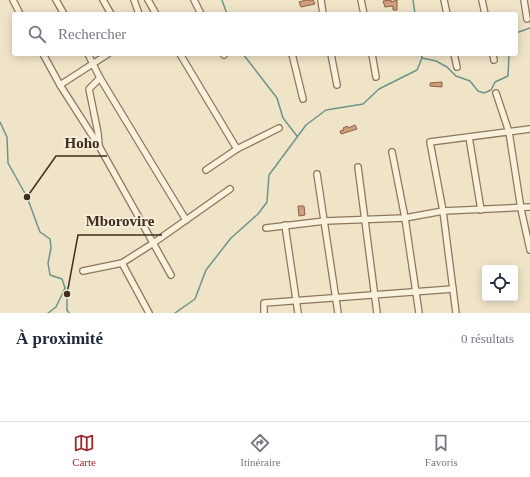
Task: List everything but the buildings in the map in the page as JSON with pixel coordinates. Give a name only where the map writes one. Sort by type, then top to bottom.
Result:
[{"type":"street","points":[[12,0],[19,12]]},
{"type":"street","points":[[56,0],[63,12]]},
{"type":"street","points":[[103,0],[110,12]]},
{"type":"street","points":[[134,0],[138,12]]},
{"type":"street","points":[[148,0],[155,12]]},
{"type":"street","points":[[194,0],[201,12]]},
{"type":"street","points":[[321,0],[323,12]]},
{"type":"street","points":[[361,0],[364,12]]},
{"type":"street","points":[[444,0],[447,12]]},
{"type":"street","points":[[482,0],[485,12]]},
{"type":"street","points":[[524,0],[527,19]]},
{"type":"street","points":[[43,56],[99,146],[170,275]]},
{"type":"street","points":[[89,56],[100,78],[186,220]]},
{"type":"street","points":[[60,85],[94,65],[105,56]]},
{"type":"street","points":[[181,56],[237,149]]},
{"type":"street","points":[[292,56],[303,99]]},
{"type":"street","points":[[331,56],[337,85]]},
{"type":"street","points":[[372,56],[376,77]]},
{"type":"street","points":[[454,56],[457,67]]},
{"type":"street","points":[[99,146],[98,133],[89,89],[100,78]]},
{"type":"street","points":[[496,93],[509,132],[521,209],[530,250]]},
{"type":"street","points":[[206,170],[237,149],[279,128]]},
{"type":"street","points":[[456,313],[442,211],[430,142],[530,129]]},
{"type":"street","points":[[469,137],[480,210]]},
{"type":"street","points":[[392,152],[405,218],[419,313]]},
{"type":"street","points":[[358,167],[377,313]]},
{"type":"street","points":[[317,174],[338,313]]},
{"type":"street","points":[[84,272],[122,263],[152,244],[230,189]]},
{"type":"street","points":[[266,228],[325,221],[405,218],[442,211],[521,209],[530,207]]},
{"type":"street","points":[[285,225],[298,313]]},
{"type":"street","points":[[122,263],[149,313]]},
{"type":"street","points":[[264,313],[264,303],[453,288]]},
{"type":"waterway","points":[[222,0],[226,12]]},
{"type":"waterway","points":[[413,0],[415,12]]},
{"type":"waterway","points":[[518,32],[530,28]]},
{"type":"waterway","points":[[245,56],[277,98],[283,118],[297,136]]},
{"type":"waterway","points":[[175,313],[195,299],[206,270],[231,238],[258,214],[267,202],[269,175],[306,125],[326,110],[363,104],[379,89],[417,70],[422,56]]},
{"type":"waterway","points":[[422,58],[436,61],[447,67],[456,76],[470,81],[478,91],[484,93],[491,90],[495,82],[508,76],[509,56]]},
{"type":"waterway","points":[[0,122],[7,137],[8,163],[27,197],[40,232],[50,239],[51,248],[48,263],[50,275],[62,279],[67,294],[67,310],[69,313]]},
{"type":"waterway","points":[[48,313],[56,307],[65,288]]},
{"type":"place","name":"Hoho","points":[[27,197]]},
{"type":"place","name":"Mborovire","points":[[67,294]]}]
